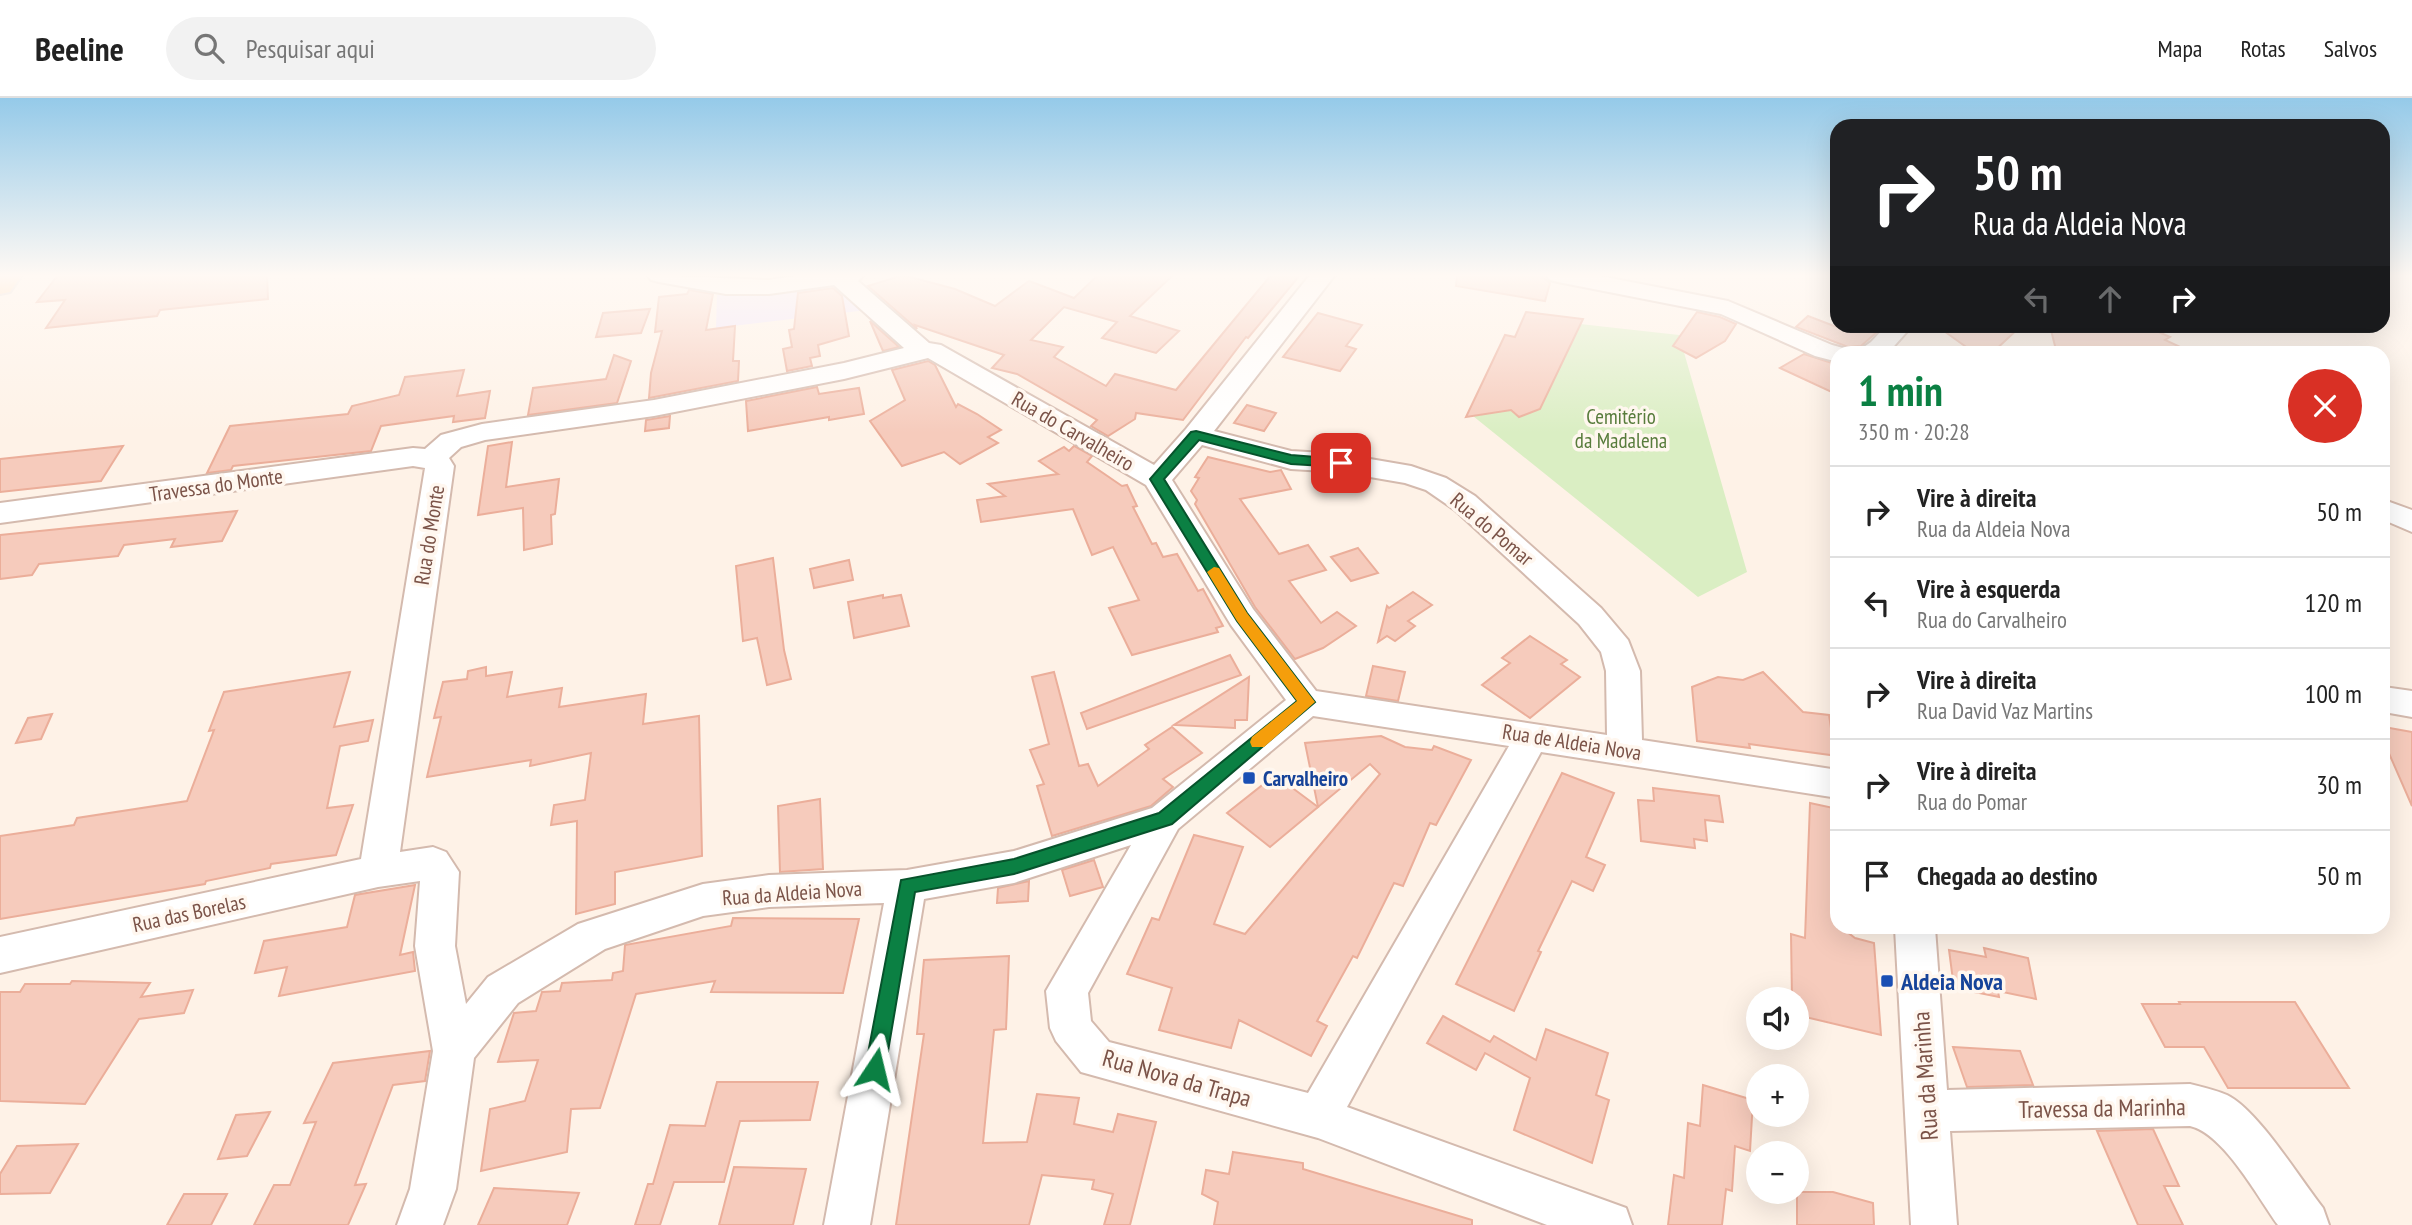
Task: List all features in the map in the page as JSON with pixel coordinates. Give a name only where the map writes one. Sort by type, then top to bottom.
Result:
[{"type":"street","name":"Rua do Carvalheiro","points":[[899,328],[923,351],[932,350],[1157,479],[1242,617],[1306,702]]},
{"type":"street","points":[[1157,479],[1196,435],[1281,328]]},
{"type":"street","points":[[1773,328],[1830,352]]},
{"type":"street","points":[[1881,346],[1893,333]]},
{"type":"street","name":"Rua do Monte","points":[[378,871],[440,466],[432,458],[451,441],[482,432],[654,408],[856,368],[923,351]]},
{"type":"street","name":"Rua do Pomar","points":[[1196,435],[1291,460],[1341,463],[1411,475],[1436,484],[1465,503],[1590,616],[1616,648],[1623,671],[1625,750]]},
{"type":"street","name":"Travessa do Monte","points":[[0,513],[413,457],[432,458]]},
{"type":"street","points":[[2390,512],[2412,522]]},
{"type":"street","name":"Rua de Aldeia Nova","points":[[1306,702],[1830,783]]},
{"type":"street","name":"Rua da Aldeia Nova","points":[[454,1051],[503,990],[592,936],[703,900],[769,891],[907,886],[1014,867],[1165,819],[1306,702]]},
{"type":"street","points":[[2390,702],[2412,704]]},
{"type":"street","points":[[1318,1117],[1533,735]]},
{"type":"street","name":"Rua Nova da Trapa","points":[[1165,819],[1067,991],[1072,1028],[1096,1058],[1318,1117],[1609,1225]]},
{"type":"street","points":[[378,871],[433,863],[440,872],[435,946],[454,1051],[433,1189],[420,1225]]},
{"type":"street","name":"Rua das Borelas","points":[[0,955],[378,871]]},
{"type":"street","points":[[847,1225],[907,886]]},
{"type":"street","name":"Rua da Marinha","points":[[1915,934],[1934,1225]]},
{"type":"street","name":"Travessa da Marinha","points":[[1927,1111],[2190,1105],[2214,1111],[2235,1129],[2306,1225]]},
{"type":"green space","name":"Cemitério da Madalena","points":[[1578,328],[1612,328],[1679,335],[1747,572],[1698,597],[1473,416],[1511,410],[1520,417],[1540,409]]},
{"type":"building","points":[[599,328],[643,328],[641,333],[596,337]]},
{"type":"building","points":[[656,328],[706,328],[706,330],[735,328],[733,361],[739,361],[738,381],[649,398],[651,373],[662,331],[655,332]]},
{"type":"building","points":[[848,328],[849,336],[818,345],[820,356],[810,358],[812,366],[787,371],[783,349],[792,347],[789,330]]},
{"type":"building","points":[[873,328],[877,328],[899,347],[883,351]]},
{"type":"building","points":[[923,328],[1043,328],[1031,340],[1063,347],[1054,357],[1106,386],[1115,374],[1176,390],[1228,328],[1257,328],[1246,337],[1183,420],[1136,413],[1135,419],[1108,436],[1091,426],[1097,420],[1017,374],[992,368],[1004,355]]},
{"type":"building","points":[[1112,328],[1168,328],[1179,331],[1156,353],[1102,338]]},
{"type":"building","points":[[1306,328],[1360,328],[1346,346],[1356,349],[1340,371],[1283,357]]},
{"type":"building","points":[[1519,328],[1579,328],[1540,409],[1519,417],[1511,410],[1466,417],[1505,335],[1515,337]]},
{"type":"building","points":[[1686,328],[1734,328],[1725,341],[1696,358],[1673,346]]},
{"type":"building","points":[[1798,328],[1830,328],[1830,333],[1876,333],[1861,346],[1845,346]]},
{"type":"building","points":[[1947,333],[2014,333],[2000,346],[1965,346]]},
{"type":"building","points":[[2052,333],[2161,333],[2170,337],[2165,340],[2178,346],[2055,346]]},
{"type":"building","points":[[1804,354],[1830,362],[1830,391],[1780,368]]},
{"type":"building","points":[[614,355],[631,361],[617,403],[528,415],[533,388],[606,379]]},
{"type":"building","points":[[928,361],[935,365],[956,407],[958,404],[1001,430],[988,437],[998,443],[960,464],[944,452],[902,466],[870,421],[905,400],[892,370]]},
{"type":"building","points":[[464,370],[457,396],[490,391],[485,418],[453,422],[454,416],[381,426],[371,451],[233,466],[231,470],[207,473],[230,426],[348,414],[352,406],[399,395],[405,377]]},
{"type":"building","points":[[817,387],[819,394],[859,388],[864,414],[829,420],[829,417],[748,431],[746,401]]},
{"type":"building","points":[[1247,405],[1276,413],[1264,431],[1234,423]]},
{"type":"building","points":[[670,416],[669,428],[645,431],[646,420]]},
{"type":"building","points":[[512,442],[506,487],[559,479],[555,514],[551,515],[552,544],[524,550],[523,508],[478,515],[488,446]]},
{"type":"building","points":[[123,446],[101,481],[0,492],[0,459]]},
{"type":"building","points":[[1074,446],[1092,456],[1087,462],[1122,486],[1127,485],[1137,506],[1133,507],[1152,544],[1156,543],[1163,557],[1177,554],[1198,591],[1203,589],[1223,626],[1216,628],[1218,632],[1132,655],[1109,608],[1139,600],[1113,547],[1092,555],[1073,509],[981,522],[977,500],[1005,496],[988,484],[1058,474],[1039,461],[1064,447],[1069,451]]},
{"type":"building","points":[[1208,457],[1270,472],[1281,470],[1291,489],[1240,499],[1279,554],[1308,545],[1326,570],[1289,581],[1321,623],[1337,612],[1356,626],[1323,648],[1295,659],[1255,607],[1195,504],[1197,500],[1191,491],[1199,478],[1195,477]]},
{"type":"building","points":[[237,511],[222,541],[171,547],[175,539],[124,545],[118,556],[39,564],[32,575],[0,579],[0,535]]},
{"type":"building","points":[[1358,548],[1378,573],[1351,581],[1331,557]]},
{"type":"building","points":[[773,558],[784,650],[791,679],[767,685],[757,638],[743,641],[736,566]]},
{"type":"building","points":[[849,560],[853,580],[814,588],[810,569]]},
{"type":"building","points":[[1413,592],[1432,605],[1408,621],[1415,626],[1395,641],[1387,636],[1378,642],[1387,606],[1389,608]]},
{"type":"building","points":[[883,595],[883,598],[901,595],[909,626],[854,638],[848,602]]},
{"type":"building","points":[[1530,636],[1567,660],[1561,664],[1580,677],[1530,718],[1482,685],[1510,663],[1502,658]]},
{"type":"building","points":[[1230,655],[1241,675],[1087,729],[1081,713]]},
{"type":"building","points":[[1373,666],[1405,672],[1398,701],[1366,696]]},
{"type":"building","points":[[486,667],[486,676],[512,672],[507,697],[562,688],[559,707],[646,694],[643,724],[699,716],[702,856],[615,872],[615,904],[576,914],[577,821],[551,825],[554,805],[585,800],[591,753],[530,766],[531,760],[427,777],[441,717],[434,718],[443,682],[467,679],[468,671]]},
{"type":"building","points":[[350,672],[334,727],[373,720],[368,741],[340,746],[327,808],[353,805],[336,855],[271,864],[270,868],[206,881],[205,884],[0,919],[0,836],[74,825],[77,818],[187,801],[214,730],[209,731],[224,692]]},
{"type":"building","points":[[1054,672],[1079,766],[1088,764],[1098,786],[1149,749],[1145,745],[1172,727],[1202,753],[1163,779],[1173,787],[1151,806],[1052,836],[1037,786],[1044,784],[1030,750],[1049,744],[1032,677]]},
{"type":"building","points":[[1763,672],[1803,712],[1829,715],[1830,755],[1749,744],[1750,748],[1697,741],[1692,687],[1718,677],[1743,680]]},
{"type":"building","points":[[1249,677],[1247,720],[1235,720],[1235,728],[1174,725]]},
{"type":"building","points":[[52,714],[41,739],[16,743],[28,718]]},
{"type":"building","points":[[2390,728],[2412,732],[2412,806],[2390,756]]},
{"type":"building","points":[[1381,736],[1405,747],[1432,750],[1434,746],[1471,760],[1436,825],[1430,823],[1403,886],[1394,883],[1357,958],[1353,956],[1317,1021],[1327,1026],[1311,1056],[1239,1020],[1231,1048],[1159,1030],[1172,988],[1127,974],[1152,918],[1159,920],[1194,835],[1243,847],[1214,924],[1245,934],[1380,774],[1370,764],[1318,807],[1305,743]]},
{"type":"building","points":[[1562,773],[1614,793],[1586,857],[1605,865],[1593,891],[1572,881],[1538,951],[1541,952],[1514,1011],[1456,984]]},
{"type":"building","points":[[1275,775],[1318,807],[1270,847],[1227,813]]},
{"type":"building","points":[[1653,788],[1719,796],[1723,822],[1705,820],[1707,841],[1694,839],[1695,848],[1641,841],[1638,800],[1654,801]]},
{"type":"building","points":[[820,799],[823,869],[780,872],[778,806]]},
{"type":"building","points":[[1810,803],[1830,807],[1830,934],[1850,934],[1874,943],[1881,1035],[1809,1018],[1809,987],[1792,987],[1791,934],[1805,938]]},
{"type":"building","points":[[1094,860],[1103,887],[1070,896],[1062,870]]},
{"type":"building","points":[[1029,881],[1028,901],[997,903],[998,888]]},
{"type":"building","points":[[415,885],[400,955],[413,952],[415,971],[279,996],[287,967],[255,973],[264,941],[347,927],[355,895]]},
{"type":"building","points":[[733,918],[859,919],[843,993],[711,992],[715,981],[636,994],[600,1108],[571,1109],[567,1152],[481,1171],[490,1109],[525,1101],[538,1060],[498,1062],[514,1013],[536,1011],[542,992],[560,991],[562,983],[612,980],[613,973],[623,971],[625,945],[731,926]]},
{"type":"building","points":[[1984,948],[2028,958],[2036,999],[1998,991],[1999,997],[1954,988],[1949,950],[1986,957]]},
{"type":"building","points":[[1009,956],[1006,1029],[994,1030],[983,1143],[1027,1142],[1037,1094],[1079,1098],[1074,1124],[1113,1132],[1118,1114],[1156,1122],[1130,1225],[1104,1225],[1113,1194],[1092,1189],[1094,1180],[1042,1175],[1029,1225],[896,1225],[924,1034],[917,1034],[924,960]]},
{"type":"building","points":[[72,981],[150,983],[141,997],[193,990],[184,1013],[139,1019],[85,1104],[0,1101],[0,992],[20,992],[25,984],[70,984]]},
{"type":"building","points":[[2179,1002],[2295,1002],[2349,1088],[2228,1088],[2204,1047],[2165,1047],[2142,1004],[2180,1004]]},
{"type":"building","points":[[1443,1016],[1490,1042],[1494,1036],[1536,1060],[1546,1029],[1608,1053],[1596,1095],[1609,1100],[1592,1163],[1514,1130],[1530,1078],[1485,1053],[1476,1070],[1427,1043]]},
{"type":"building","points":[[1953,1047],[2020,1051],[2033,1085],[1967,1087]]},
{"type":"building","points":[[430,1051],[425,1081],[393,1085],[355,1185],[366,1184],[348,1225],[254,1225],[274,1185],[290,1185],[316,1122],[304,1123],[333,1063]]},
{"type":"building","points":[[717,1082],[818,1082],[810,1120],[740,1121],[724,1182],[674,1182],[660,1225],[635,1225],[648,1184],[653,1184],[670,1125],[705,1126]]},
{"type":"building","points":[[1703,1085],[1746,1098],[1746,1127],[1751,1127],[1751,1141],[1746,1141],[1746,1150],[1735,1146],[1732,1191],[1726,1189],[1722,1225],[1668,1225],[1674,1175],[1684,1178],[1688,1123],[1700,1126]]},
{"type":"building","points":[[270,1112],[247,1156],[218,1159],[236,1115]]},
{"type":"building","points":[[2153,1129],[2179,1186],[2164,1186],[2183,1225],[2138,1225],[2097,1131]]},
{"type":"building","points":[[78,1144],[50,1193],[0,1194],[0,1174],[17,1146]]},
{"type":"building","points":[[1233,1152],[1303,1163],[1303,1169],[1472,1220],[1472,1225],[1214,1225],[1218,1202],[1202,1194],[1206,1170],[1229,1174]]},
{"type":"building","points":[[734,1167],[806,1169],[793,1225],[719,1225]]},
{"type":"building","points":[[494,1188],[579,1193],[567,1225],[478,1225]]},
{"type":"building","points":[[1809,1192],[1833,1192],[1873,1203],[1874,1225],[1797,1225],[1797,1204],[1809,1204]]},
{"type":"building","points":[[184,1194],[227,1194],[211,1225],[167,1225]]},
{"type":"slow traffic","points":[[1214,572],[1242,617],[1306,702],[1258,742]]},
{"type":"place","name":"Carvalheiro","points":[[1249,778]]},
{"type":"place","name":"Aldeia Nova","points":[[1887,981]]},
{"type":"route","points":[[875,1069],[907,886],[1014,867],[1165,819],[1306,702],[1242,617],[1157,479],[1196,435],[1291,460],[1341,463]]}]
